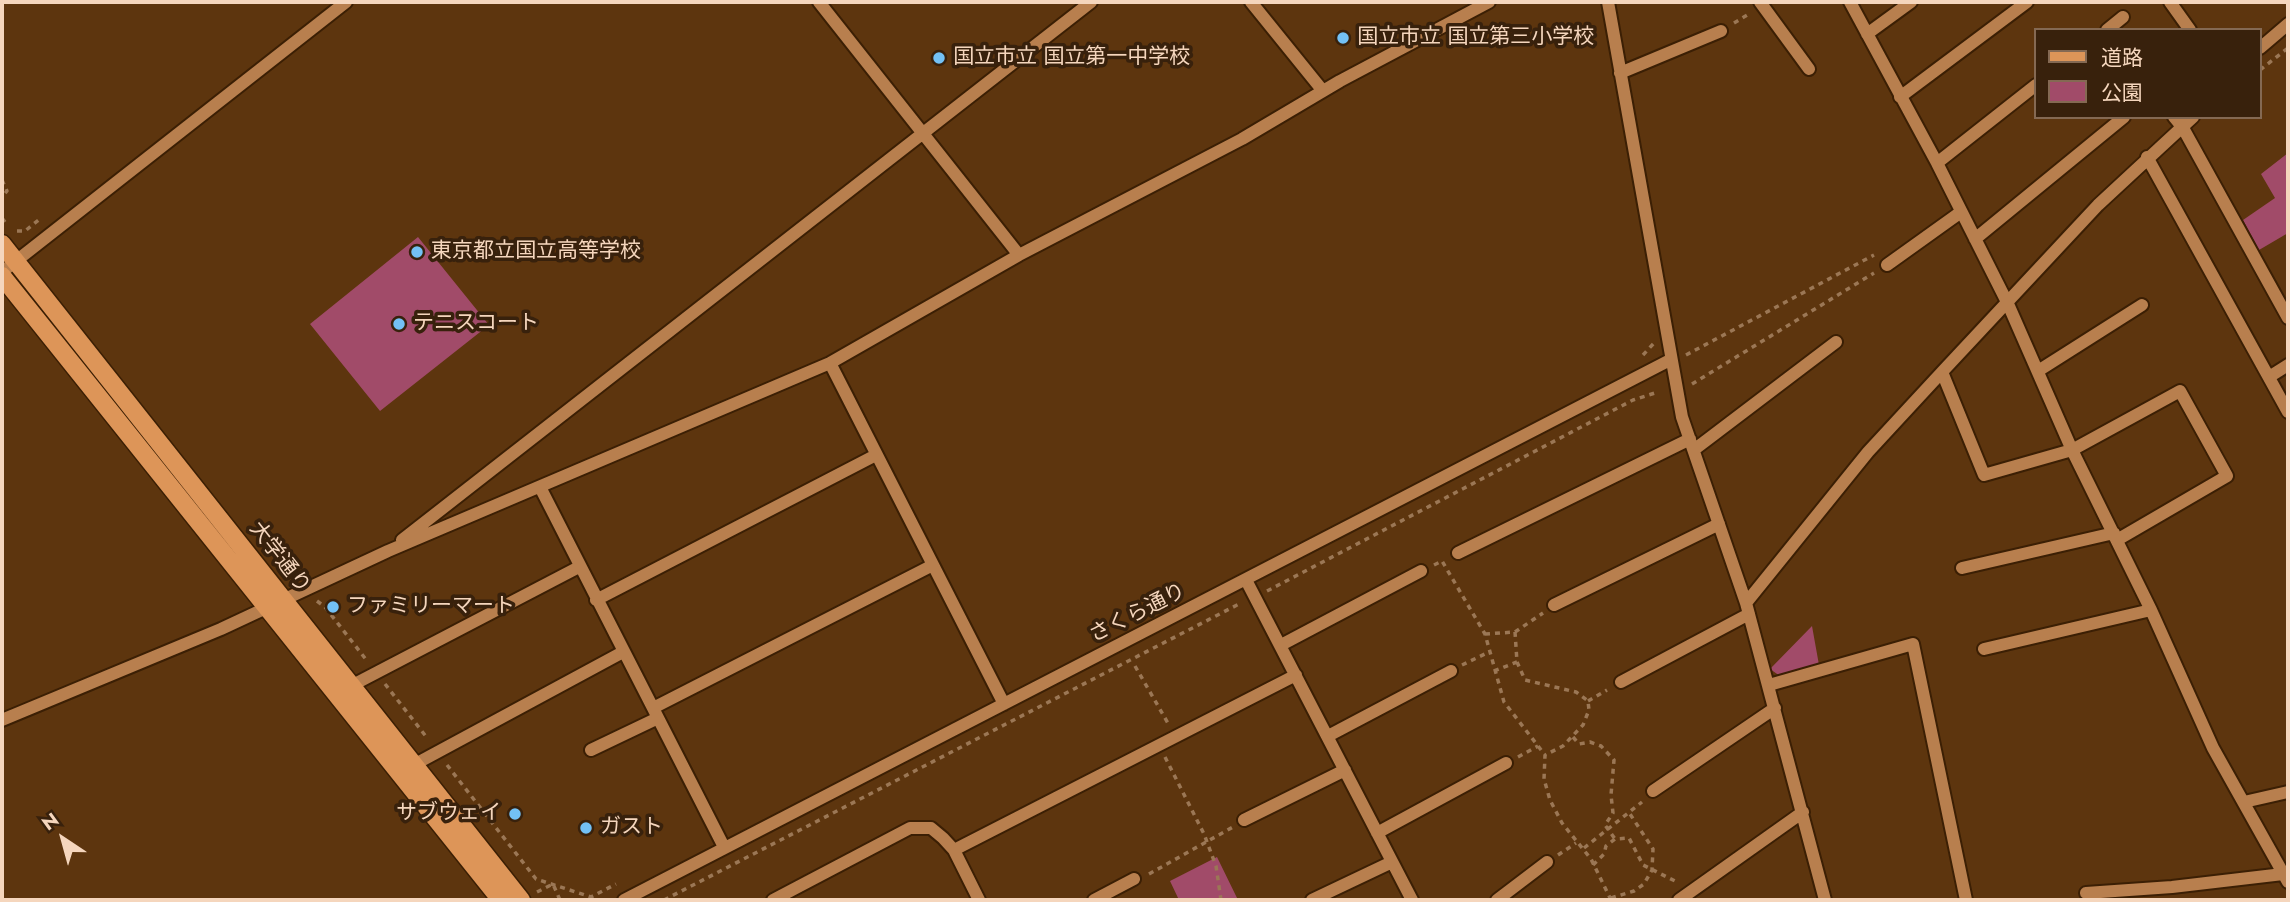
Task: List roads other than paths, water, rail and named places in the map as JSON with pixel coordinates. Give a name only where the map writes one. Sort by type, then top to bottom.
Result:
[{"type":"main road","name":"大学通り","points":[[2,244],[6,270],[344,689],[406,768],[501,900]]},
{"type":"main road","name":"大学通り","points":[[406,768],[528,897]]},
{"type":"street","points":[[6,270],[346,2]]},
{"type":"street","points":[[819,2],[1018,256]]},
{"type":"street","points":[[388,551],[921,132],[1091,2]]},
{"type":"street","points":[[1251,2],[1323,92]]},
{"type":"street","points":[[2,719],[221,628],[388,551],[830,363],[1018,256],[1242,139],[1489,2]]},
{"type":"street","points":[[1608,2],[1682,417],[1747,608],[1776,708],[1825,900]]},
{"type":"street","points":[[1850,2],[1937,163],[2008,304],[2072,450],[2151,610],[2213,748],[2244,802],[2282,858],[2286,878],[2172,894],[2086,893]]},
{"type":"street","points":[[1867,34],[1911,2]]},
{"type":"street","points":[[1900,97],[2027,2]]},
{"type":"street","points":[[2169,2],[2188,28]]},
{"type":"street","points":[[1761,4],[1809,69]]},
{"type":"street","points":[[2109,28],[2123,17]]},
{"type":"street","points":[[2262,46],[2288,24]]},
{"type":"street","points":[[1620,73],[1721,31]]},
{"type":"street","points":[[1937,163],[2035,86]]},
{"type":"street","points":[[1975,239],[2122,119]]},
{"type":"street","points":[[2176,119],[2288,318]]},
{"type":"street","points":[[1621,682],[1747,608],[1868,453],[2147,157],[2191,119]]},
{"type":"street","points":[[2147,157],[2288,412]]},
{"type":"street","points":[[1890,262],[1961,212]]},
{"type":"street","points":[[2038,371],[2142,305]]},
{"type":"street","points":[[1458,553],[1692,444],[1836,342]]},
{"type":"street","name":"さくら通り","points":[[624,900],[1670,360]]},
{"type":"street","points":[[830,363],[1004,704]]},
{"type":"street","points":[[2269,377],[2288,365]]},
{"type":"street","points":[[1942,372],[1984,475],[2072,450],[2180,391],[2227,476],[2116,537],[1962,568]]},
{"type":"street","points":[[596,600],[876,455]]},
{"type":"street","points":[[540,487],[724,847]]},
{"type":"street","points":[[1554,605],[1719,524]]},
{"type":"street","points":[[592,750],[655,713],[933,565]]},
{"type":"street","points":[[344,689],[579,567]]},
{"type":"street","points":[[1281,645],[1421,571]]},
{"type":"street","points":[[1246,580],[1412,900]]},
{"type":"street","points":[[1984,649],[2151,610]]},
{"type":"street","points":[[1769,685],[1913,644],[1966,900]]},
{"type":"street","points":[[406,768],[623,652]]},
{"type":"street","points":[[1328,736],[1451,671]]},
{"type":"street","points":[[954,850],[1296,675]]},
{"type":"street","points":[[1653,791],[1776,708]]},
{"type":"street","points":[[1377,833],[1506,763]]},
{"type":"street","points":[[1244,820],[1345,770]]},
{"type":"street","points":[[2244,802],[2288,792]]},
{"type":"street","points":[[1679,900],[1803,812]]},
{"type":"street","points":[[773,900],[910,828],[931,828],[954,850],[979,900]]},
{"type":"street","points":[[1312,900],[1392,862]]},
{"type":"street","points":[[1497,900],[1547,862]]},
{"type":"street","points":[[1094,900],[1134,879]]},
{"type":"place","name":"国立市立 国立第三小学校","points":[[1343,38]]},
{"type":"place","name":"国立市立 国立第一中学校","points":[[939,58]]},
{"type":"place","name":"東京都立国立高等学校","points":[[417,252]]},
{"type":"place","name":"テニスコート","points":[[399,324]]},
{"type":"place","name":"ファミリーマート","points":[[333,607]]},
{"type":"place","name":"サブウェイ","points":[[515,814]]},
{"type":"place","name":"ガスト","points":[[586,828]]}]
